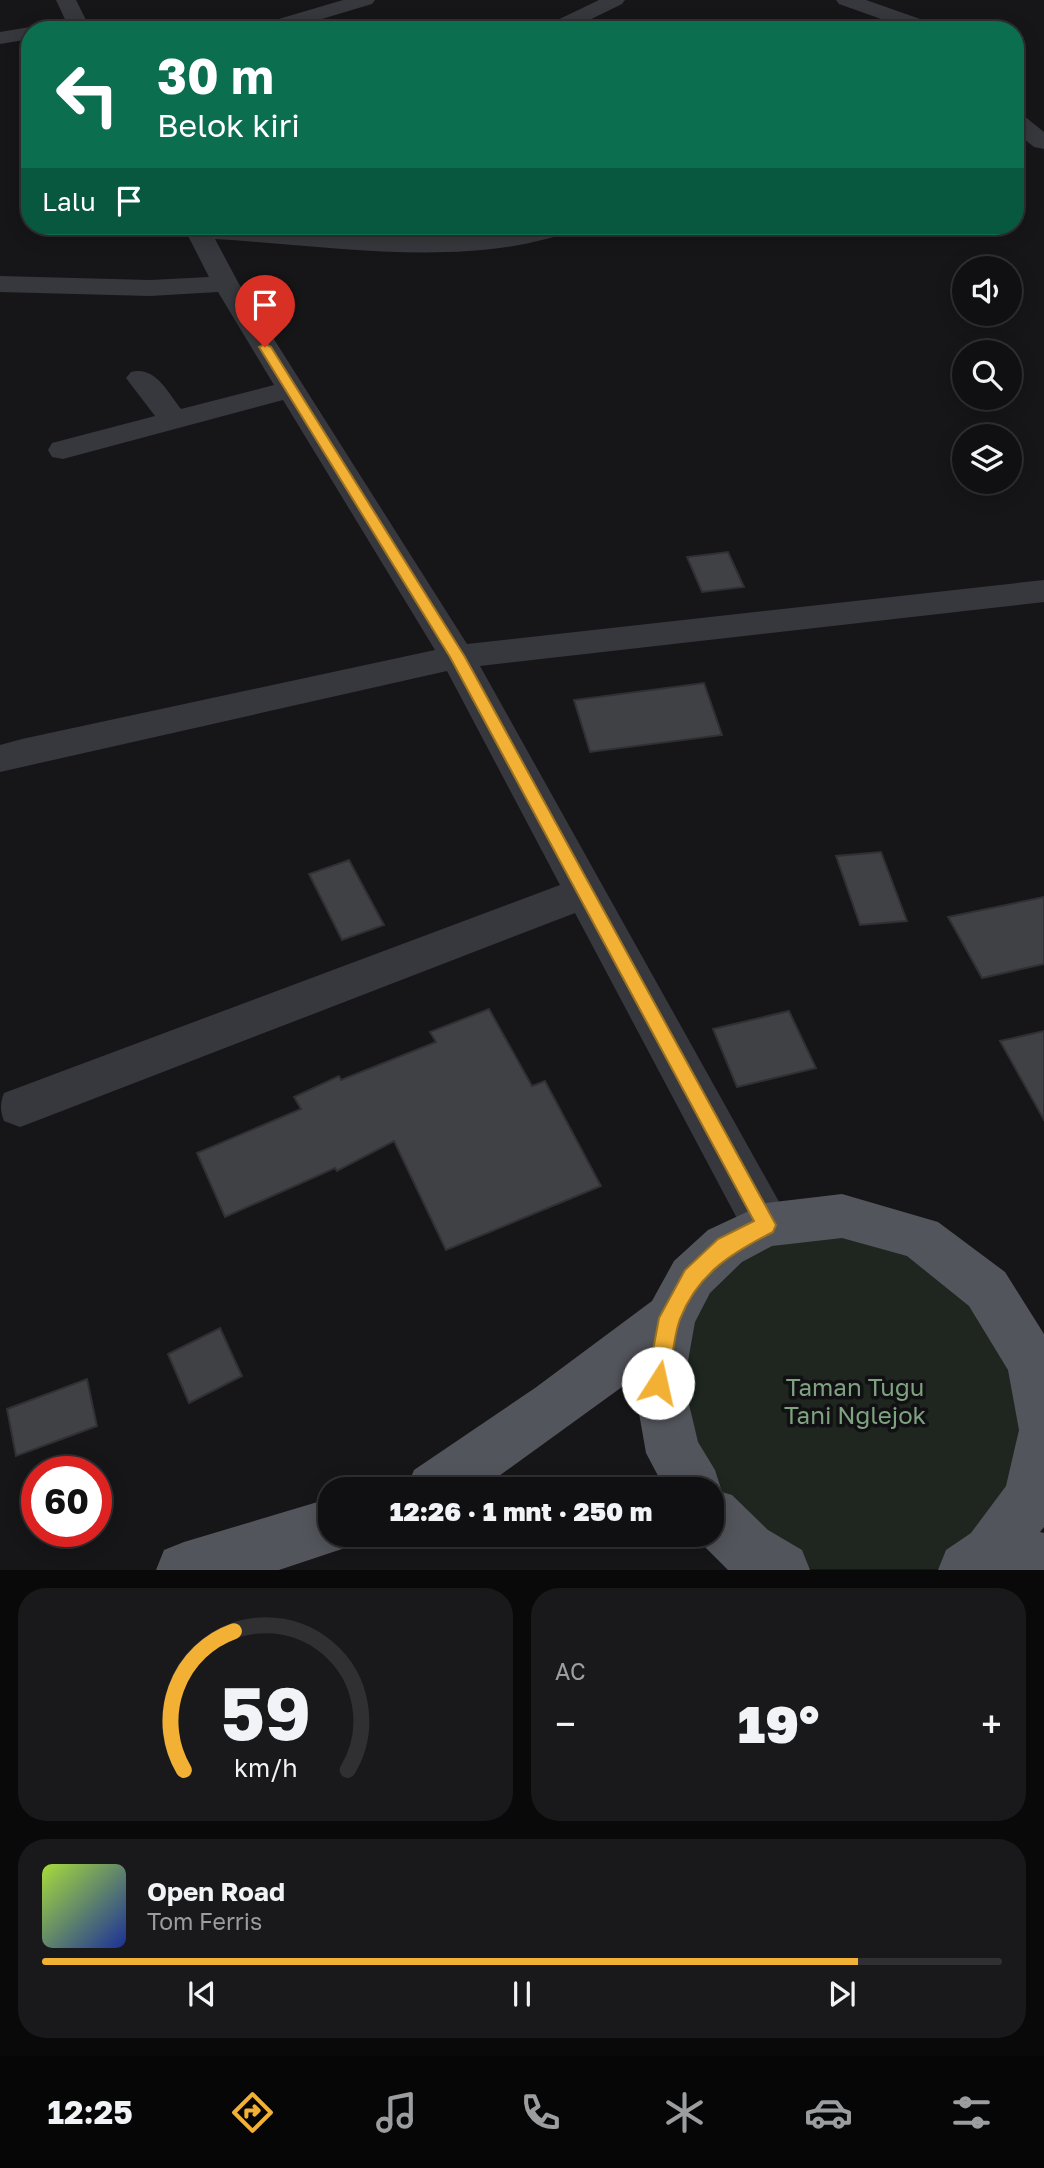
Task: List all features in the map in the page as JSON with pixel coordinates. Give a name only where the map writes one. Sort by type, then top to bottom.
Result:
[{"type":"main road","points":[[688,1477],[673,1453],[658,1383],[670,1318],[692,1277],[725,1246],[766,1225],[842,1216],[921,1238],[987,1289],[1039,1366],[1044,1426]]},
{"type":"main road","points":[[451,1477],[577,1391],[670,1318]]},
{"type":"main road","points":[[1001,1561],[1031,1498],[1044,1435]]},
{"type":"main road","points":[[724,1525],[748,1550],[782,1570]]},
{"type":"main road","points":[[184,1570],[318,1530]]},
{"type":"street","points":[[66,0],[76,21]]},
{"type":"street","points":[[293,21],[365,0]]},
{"type":"street","points":[[571,21],[615,0]]},
{"type":"street","points":[[846,0],[904,21]]},
{"type":"street","points":[[0,38],[21,34]]},
{"type":"street","points":[[1024,127],[1043,142]]},
{"type":"street","points":[[1024,143],[1043,142]]},
{"type":"street","points":[[201,235],[226,284],[457,657],[766,1225]]},
{"type":"street","points":[[292,235],[387,242],[482,244],[535,235]]},
{"type":"street","points":[[470,235],[482,244]]},
{"type":"street","points":[[0,284],[150,288],[226,284]]},
{"type":"street","points":[[141,378],[174,420]]},
{"type":"street","points":[[63,450],[291,389]]},
{"type":"street","points":[[0,759],[457,657],[1044,592]]},
{"type":"street","points":[[20,1107],[585,892]]},
{"type":"green space","name":"Taman Tugu Tani Nglejok","points":[[842,1216],[987,1289],[1044,1435],[966,1569],[782,1569],[724,1503],[724,1477],[688,1477],[673,1453],[692,1277]]},
{"type":"building","points":[[728,552],[744,587],[702,592],[687,557]]},
{"type":"building","points":[[704,683],[722,735],[590,752],[574,700]]},
{"type":"building","points":[[881,852],[907,921],[860,925],[836,856]]},
{"type":"building","points":[[349,860],[384,925],[342,940],[309,874]]},
{"type":"building","points":[[1044,897],[1044,964],[982,978],[948,917]]},
{"type":"building","points":[[489,1009],[532,1086],[545,1081],[601,1186],[446,1250],[394,1141],[337,1171],[335,1168],[225,1217],[197,1153],[301,1109],[294,1097],[339,1076],[341,1080],[436,1042],[430,1032]]},
{"type":"building","points":[[789,1011],[816,1068],[737,1087],[713,1029]]},
{"type":"building","points":[[1044,1031],[1044,1120],[1000,1041]]},
{"type":"building","points":[[220,1328],[242,1376],[189,1403],[168,1354]]},
{"type":"building","points":[[87,1379],[97,1426],[16,1456],[7,1409]]},
{"type":"route","points":[[265,347],[457,657],[766,1225],[725,1246],[692,1277],[670,1318],[658,1383]]}]
